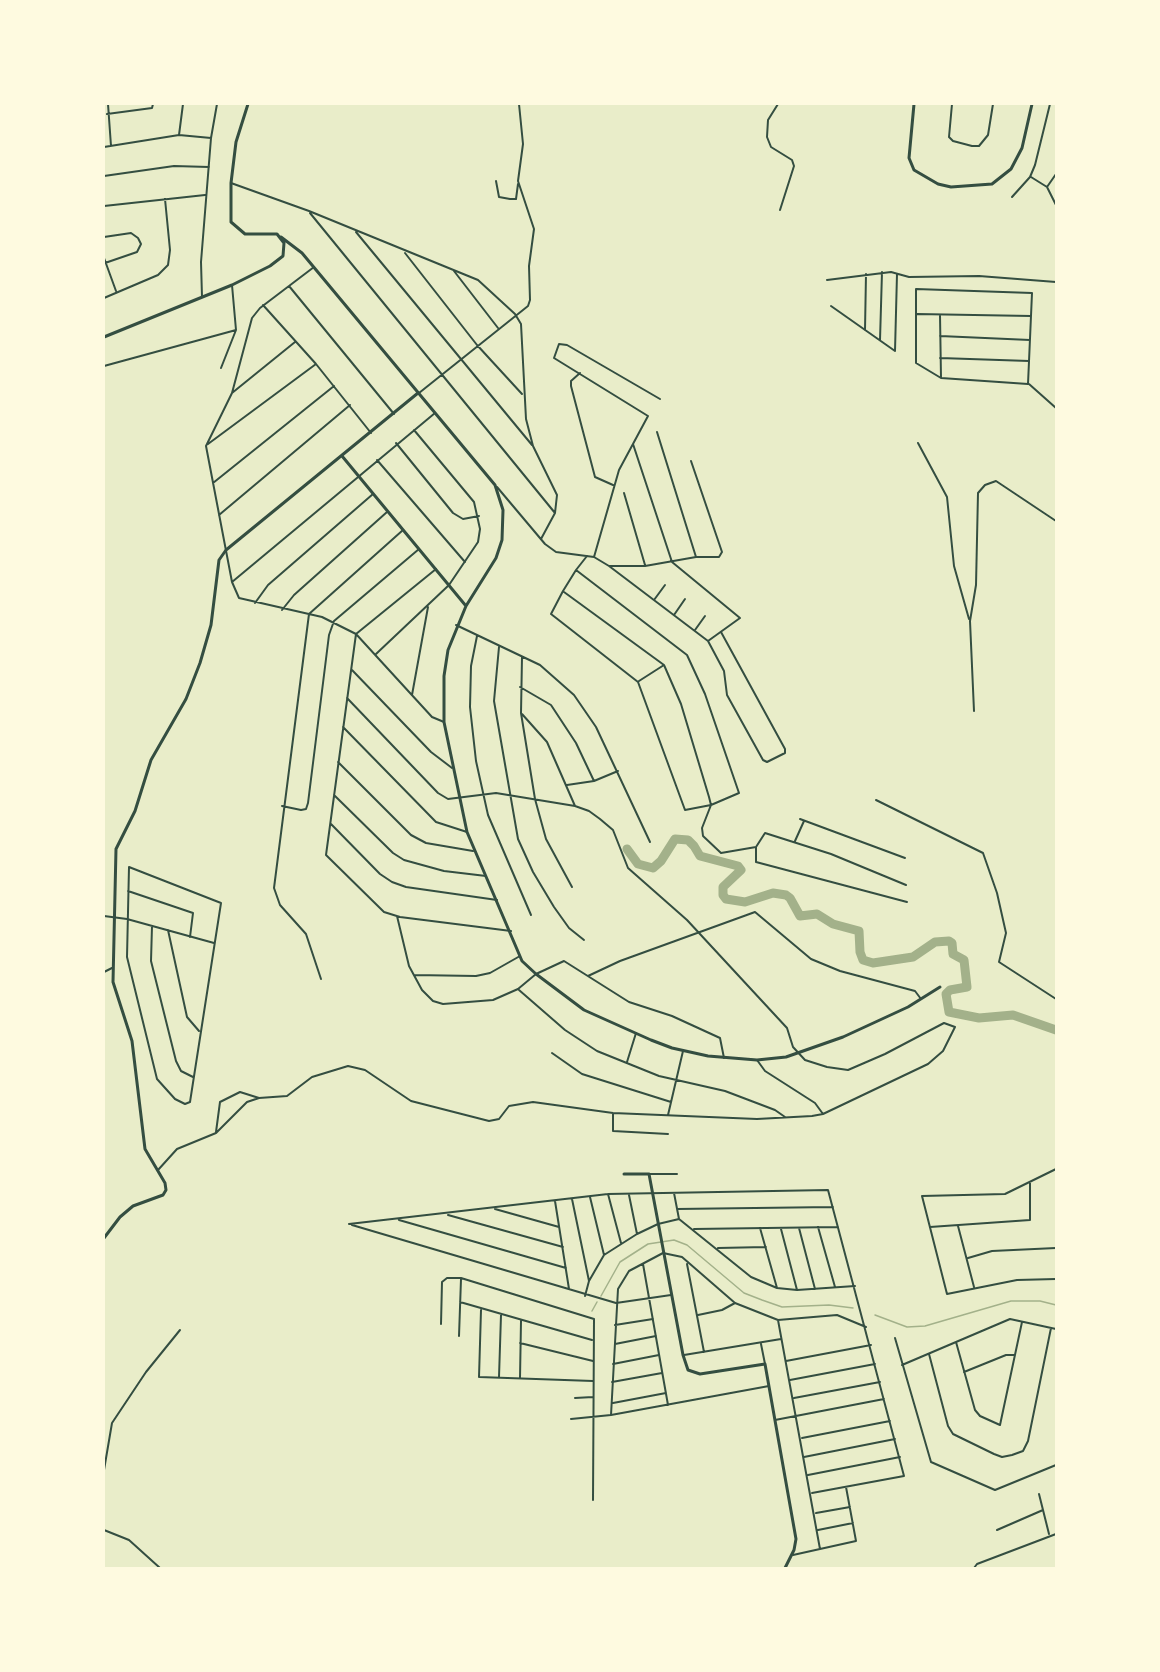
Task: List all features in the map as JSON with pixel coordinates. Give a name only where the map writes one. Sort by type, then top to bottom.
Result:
[{"type":"street","points":[[108,104],[111,146]]},
{"type":"street","points":[[107,114],[152,108],[153,104]]},
{"type":"street","points":[[179,135],[183,104]]},
{"type":"street","points":[[202,297],[201,262],[206,195],[211,138],[217,104]]},
{"type":"street","points":[[248,104],[236,142],[231,183],[230,217],[234,227],[245,234],[270,233],[292,243],[541,540],[556,552],[594,557],[609,566],[708,641],[724,671],[727,695],[763,760],[767,762],[784,753],[785,749],[721,632]]},
{"type":"street","points":[[496,181],[499,197],[514,200],[517,196],[523,144],[519,104]]},
{"type":"street","points":[[778,104],[768,120],[767,137],[771,147],[792,160],[794,166],[780,210]]},
{"type":"street","points":[[914,104],[909,158],[914,170],[938,184],[951,187],[992,184],[1011,169],[1022,148],[1032,104]]},
{"type":"street","points":[[952,104],[949,137],[953,141],[980,146],[988,135],[993,104]]},
{"type":"street","points":[[1012,197],[1030,177],[1039,151],[1050,104]]},
{"type":"street","points":[[104,147],[179,135],[211,138]]},
{"type":"street","points":[[104,176],[174,166],[209,167]]},
{"type":"street","points":[[1047,187],[1056,174]]},
{"type":"street","points":[[1030,177],[1047,187],[1056,205]]},
{"type":"street","points":[[104,1238],[120,1216],[133,1206],[163,1195],[166,1190],[165,1183],[145,1149],[133,1049],[118,1003],[112,968],[116,849],[135,811],[151,760],[186,699],[200,663],[211,625],[219,560],[226,550],[440,374],[528,306],[530,300],[529,266],[534,230],[518,181]]},
{"type":"street","points":[[231,183],[309,211],[488,286],[515,314],[521,324],[523,395],[533,446]]},
{"type":"street","points":[[104,206],[206,195]]},
{"type":"street","points":[[104,298],[158,275],[168,265],[170,250],[165,199]]},
{"type":"street","points":[[309,211],[555,513]]},
{"type":"street","points":[[354,230],[533,446],[557,495],[555,513],[541,540]]},
{"type":"street","points":[[104,237],[131,233],[138,238],[141,244],[137,252],[105,263]]},
{"type":"street","points":[[104,337],[232,285],[280,260],[285,248],[281,237]]},
{"type":"street","points":[[403,251],[477,345],[523,395]]},
{"type":"street","points":[[104,258],[116,291]]},
{"type":"street","points":[[314,267],[263,305],[252,318],[232,393],[206,446],[234,591],[239,598],[255,603],[334,621],[356,634],[432,717],[444,722]]},
{"type":"street","points":[[452,269],[498,328]]},
{"type":"street","points":[[880,340],[882,272]]},
{"type":"street","points":[[827,280],[882,272],[909,277],[1015,278],[1056,282]]},
{"type":"street","points":[[865,330],[866,274]]},
{"type":"street","points":[[831,306],[895,351],[897,274]]},
{"type":"street","points":[[221,368],[236,330],[232,285]]},
{"type":"street","points":[[289,286],[394,414]]},
{"type":"street","points":[[1028,384],[1032,293],[916,289],[916,363],[940,378],[1028,384],[1056,408]]},
{"type":"street","points":[[263,305],[316,364],[371,433]]},
{"type":"street","points":[[916,314],[1031,316]]},
{"type":"street","points":[[940,314],[940,378]]},
{"type":"street","points":[[1056,315],[1056,371]]},
{"type":"street","points":[[104,366],[236,330]]},
{"type":"street","points":[[940,336],[1030,340]]},
{"type":"street","points":[[232,393],[296,342]]},
{"type":"street","points":[[594,557],[614,486],[633,442],[648,416],[554,358],[559,344],[567,345],[660,399]]},
{"type":"street","points":[[940,358],[1029,361]]},
{"type":"street","points":[[206,446],[316,364]]},
{"type":"street","points":[[580,373],[570,385],[595,477],[599,481],[614,486]]},
{"type":"street","points":[[213,483],[334,386]]},
{"type":"street","points":[[219,515],[350,405]]},
{"type":"street","points":[[232,582],[357,475],[435,413]]},
{"type":"street","points":[[376,654],[449,585],[478,542],[479,516],[474,502],[414,430]]},
{"type":"street","points":[[657,432],[696,557]]},
{"type":"street","points":[[633,442],[672,562],[739,615],[739,620],[708,641]]},
{"type":"street","points":[[396,443],[453,513],[463,519],[479,516]]},
{"type":"street","points":[[918,443],[947,497],[954,566],[970,621]]},
{"type":"street","points":[[342,456],[466,606]]},
{"type":"street","points":[[377,459],[465,562]]},
{"type":"street","points":[[609,566],[645,566],[696,557],[719,557],[722,552],[691,461]]},
{"type":"street","points":[[974,711],[970,621],[976,585],[977,499],[981,488],[993,482],[1001,484],[1056,521]]},
{"type":"street","points":[[495,485],[503,510],[502,540],[496,558],[456,625],[448,650],[444,676],[444,722],[452,768],[473,851],[511,931],[520,956],[536,974],[585,1010],[683,1051],[724,1058],[757,1060],[798,1053],[854,1032],[921,999],[940,987]]},
{"type":"street","points":[[624,493],[645,566]]},
{"type":"street","points":[[255,603],[268,585],[373,494]]},
{"type":"street","points":[[282,610],[294,595],[388,511]]},
{"type":"street","points":[[321,979],[306,934],[276,897],[274,888],[282,806],[309,614],[403,530]]},
{"type":"street","points":[[282,806],[301,810],[306,809],[308,803],[329,635],[334,621],[420,549]]},
{"type":"street","points":[[576,570],[687,655],[705,694],[739,793],[711,805],[685,810],[638,682],[551,614],[576,570],[587,556]]},
{"type":"street","points":[[436,569],[356,634],[326,855],[384,912],[397,916],[511,931]]},
{"type":"street","points":[[654,600],[665,585]]},
{"type":"street","points":[[563,591],[664,665],[681,704],[711,805],[702,828],[703,836],[721,853],[756,847]]},
{"type":"street","points":[[674,615],[685,599]]},
{"type":"street","points":[[412,696],[428,607]]},
{"type":"street","points":[[694,630],[705,616]]},
{"type":"street","points":[[456,625],[540,665],[584,706],[618,771],[650,842]]},
{"type":"street","points":[[477,636],[471,666],[470,707],[482,793],[501,850],[531,915]]},
{"type":"street","points":[[499,647],[495,701],[508,795],[518,839],[533,872],[569,928],[584,940]]},
{"type":"street","points":[[522,657],[521,712],[535,800],[546,839],[572,887]]},
{"type":"street","points":[[638,682],[664,665]]},
{"type":"street","points":[[351,668],[431,752],[452,768]]},
{"type":"street","points":[[520,687],[551,705],[576,743],[594,781]]},
{"type":"street","points":[[158,1170],[177,1149],[216,1133],[246,1102],[259,1098],[287,1096],[312,1077],[348,1066],[357,1066],[411,1101],[489,1121],[499,1119],[509,1106],[533,1102],[613,1113],[757,1119],[823,1114],[928,1064],[942,1050],[954,1027],[944,1023],[885,1054],[848,1070],[813,1064],[798,1053],[787,1028],[698,933],[628,868],[613,830],[589,811],[575,806],[508,795],[482,793],[448,798],[438,793],[347,698]]},
{"type":"street","points":[[521,712],[547,742],[575,806]]},
{"type":"street","points":[[342,726],[436,822],[467,832]]},
{"type":"street","points":[[338,761],[411,835],[426,843],[473,851]]},
{"type":"street","points":[[567,785],[594,781],[618,771]]},
{"type":"street","points":[[334,795],[393,853],[404,860],[444,872],[486,876]]},
{"type":"street","points":[[876,800],[983,854],[997,893],[1006,933],[999,962],[1056,999]]},
{"type":"street","points":[[800,819],[905,858]]},
{"type":"street","points":[[795,841],[804,821]]},
{"type":"street","points":[[331,824],[380,874],[392,882],[405,887],[497,900]]},
{"type":"street","points":[[906,885],[795,841],[765,833],[756,847],[756,862],[907,902]]},
{"type":"street","points":[[129,867],[220,903],[190,1102],[185,1104],[175,1099],[158,1079],[127,957],[127,919],[129,867]]},
{"type":"street","points":[[128,891],[193,913],[190,937]]},
{"type":"street","points":[[588,976],[620,961],[755,912],[811,959],[840,971],[915,990],[921,999]]},
{"type":"street","points":[[104,916],[127,919],[214,943]]},
{"type":"street","points":[[397,916],[413,975],[422,990],[433,1000],[443,1004],[493,1000],[518,990],[536,974],[564,961],[629,1002],[672,1016],[720,1038],[724,1058]]},
{"type":"street","points":[[152,926],[151,961],[176,1061],[181,1071],[193,1077]]},
{"type":"street","points":[[168,930],[187,1017],[199,1031]]},
{"type":"street","points":[[413,975],[476,976],[490,973],[520,956]]},
{"type":"street","points":[[104,972],[112,968]]},
{"type":"street","points":[[518,990],[534,1005],[597,1051],[678,1081],[725,1092],[775,1110],[785,1117]]},
{"type":"street","points":[[627,1063],[636,1033]]},
{"type":"street","points":[[668,1115],[678,1081],[683,1051]]},
{"type":"street","points":[[552,1053],[582,1074],[671,1102]]},
{"type":"street","points":[[757,1060],[765,1071],[815,1103],[823,1114]]},
{"type":"street","points":[[216,1133],[215,1124],[220,1102],[240,1092],[259,1098]]},
{"type":"street","points":[[613,1113],[613,1131],[668,1134]]},
{"type":"street","points":[[1056,1169],[1005,1194],[922,1196],[947,1294],[1017,1280],[1056,1279]]},
{"type":"street","points":[[624,1174],[677,1174]]},
{"type":"street","points":[[650,1174],[671,1295],[688,1370],[700,1374],[765,1364]]},
{"type":"street","points":[[930,1227],[1030,1220],[1030,1183]]},
{"type":"street","points":[[671,1295],[616,1303],[585,1296],[349,1224],[608,1194],[828,1190],[904,1476],[812,1493]]},
{"type":"street","points":[[674,1193],[679,1219],[751,1277],[777,1288],[797,1290],[855,1287]]},
{"type":"street","points":[[608,1194],[621,1244]]},
{"type":"street","points":[[629,1194],[637,1234]]},
{"type":"street","points":[[591,1197],[604,1255]]},
{"type":"street","points":[[572,1199],[589,1281]]},
{"type":"street","points":[[555,1200],[570,1291]]},
{"type":"street","points":[[677,1209],[833,1207]]},
{"type":"street","points":[[492,1208],[559,1227]]},
{"type":"street","points":[[446,1214],[562,1247]]},
{"type":"street","points":[[396,1219],[566,1268]]},
{"type":"street","points":[[585,1296],[589,1281],[604,1255],[637,1234],[658,1224],[679,1219]]},
{"type":"street","points":[[958,1224],[974,1287]]},
{"type":"street","points":[[818,1227],[835,1287]]},
{"type":"street","points":[[694,1229],[838,1227]]},
{"type":"street","points":[[760,1228],[777,1288]]},
{"type":"street","points":[[781,1228],[797,1290]]},
{"type":"street","points":[[799,1228],[814,1289]]},
{"type":"street","points":[[716,1248],[766,1247]]},
{"type":"street","points":[[968,1258],[992,1251],[1056,1248]]},
{"type":"street","points":[[611,1415],[618,1289],[624,1277],[663,1253],[674,1254],[687,1262],[735,1304],[778,1320],[837,1315],[866,1327]]},
{"type":"street","points":[[687,1262],[704,1352]]},
{"type":"street","points":[[643,1264],[668,1405]]},
{"type":"street","points":[[441,1324],[442,1282],[447,1278],[461,1278],[594,1319],[593,1500]]},
{"type":"street","points":[[459,1336],[461,1278]]},
{"type":"street","points":[[460,1302],[481,1310],[594,1341]]},
{"type":"street","points":[[697,1315],[722,1310],[735,1304]]},
{"type":"street","points":[[481,1310],[479,1377],[593,1381]]},
{"type":"street","points":[[499,1377],[501,1315]]},
{"type":"street","points":[[615,1325],[653,1319]]},
{"type":"street","points":[[902,1365],[996,1323],[1010,1319],[1056,1329]]},
{"type":"street","points":[[778,1320],[816,1513],[820,1549]]},
{"type":"street","points":[[520,1378],[521,1321]]},
{"type":"street","points":[[956,1342],[977,1413],[1000,1425],[1022,1322]]},
{"type":"street","points":[[929,1354],[948,1426],[953,1434],[1002,1457],[1012,1455],[1023,1450],[1028,1441],[1051,1328]]},
{"type":"street","points":[[104,1470],[112,1423],[146,1372],[180,1330]]},
{"type":"street","points":[[614,1344],[656,1336]]},
{"type":"street","points":[[894,1338],[931,1462],[995,1490],[1056,1465]]},
{"type":"street","points":[[683,1355],[781,1339]]},
{"type":"street","points":[[520,1342],[594,1361]]},
{"type":"street","points":[[761,1343],[792,1506],[796,1539],[785,1569]]},
{"type":"street","points":[[786,1361],[871,1345]]},
{"type":"street","points":[[613,1364],[659,1355]]},
{"type":"street","points":[[964,1372],[1006,1355],[1015,1355]]},
{"type":"street","points":[[790,1381],[875,1364]]},
{"type":"street","points":[[612,1383],[662,1373]]},
{"type":"street","points":[[793,1398],[880,1382]]},
{"type":"street","points":[[571,1419],[611,1415],[769,1386]]},
{"type":"street","points":[[612,1404],[666,1393]]},
{"type":"street","points":[[575,1398],[593,1397]]},
{"type":"street","points":[[775,1420],[885,1399]]},
{"type":"street","points":[[801,1438],[890,1421]]},
{"type":"street","points":[[804,1456],[895,1439]]},
{"type":"street","points":[[808,1475],[900,1457]]},
{"type":"street","points":[[792,1555],[856,1542],[846,1488]]},
{"type":"street","points":[[1039,1494],[1050,1536]]},
{"type":"street","points":[[816,1513],[850,1507]]},
{"type":"street","points":[[997,1530],[1043,1510]]},
{"type":"street","points":[[818,1530],[853,1523]]},
{"type":"street","points":[[104,1530],[129,1540],[160,1569]]},
{"type":"street","points":[[974,1569],[977,1564],[1056,1534]]},
{"type":"waterway","points":[[627,849],[638,864],[653,868],[661,861],[675,839],[688,840],[700,856],[738,866],[741,870],[723,887],[723,895],[726,899],[745,902],[773,893],[786,895],[800,916],[817,914],[833,924],[859,931],[860,952],[863,960],[873,963],[913,957],[935,942],[949,941],[952,943],[953,954],[964,960],[967,987],[950,990],[946,994],[949,1012],[979,1018],[1013,1015],[1056,1030]]},
{"type":"waterway","points":[[601,1296],[620,1262],[648,1244],[674,1240],[687,1245],[744,1293],[762,1300],[782,1307],[829,1305],[853,1308]]},
{"type":"waterway","points":[[875,1315],[907,1327],[925,1326],[1011,1301],[1040,1301],[1056,1305]]},
{"type":"waterway","points":[[592,1311],[597,1302]]}]
